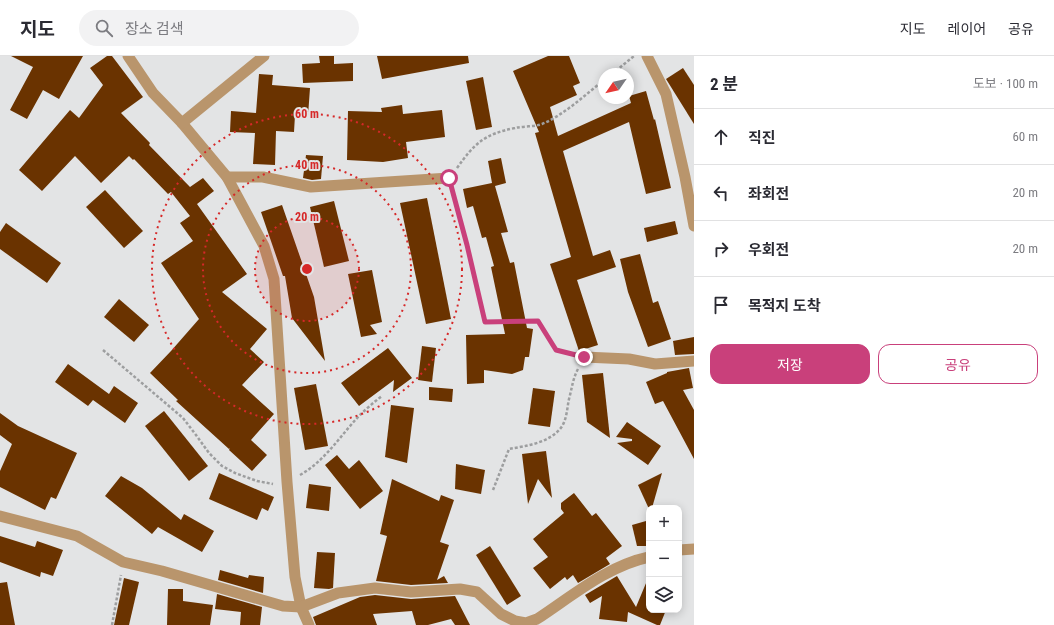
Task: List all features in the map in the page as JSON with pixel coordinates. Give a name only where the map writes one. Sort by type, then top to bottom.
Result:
[{"type":"street","points":[[128,56],[153,94],[182,123],[227,177],[264,246],[274,279],[287,482],[295,577],[301,607],[309,625]]},
{"type":"street","points":[[182,123],[264,56]]},
{"type":"street","points":[[647,56],[666,94],[685,177],[694,226]]},
{"type":"street","points":[[227,177],[263,177],[311,187],[449,178]]},
{"type":"street","points":[[584,357],[629,359],[655,364],[694,361]]},
{"type":"street","points":[[0,516],[77,536],[123,562],[162,571],[283,606],[301,607],[338,593],[375,588],[411,592],[460,589],[477,592],[501,614],[515,621],[526,623],[535,622],[613,569],[635,560],[646,558]]},
{"type":"street","points":[[682,550],[694,549]]},
{"type":"path","points":[[620,68],[635,56]]},
{"type":"path","points":[[493,490],[509,449],[528,446],[540,442],[561,428],[565,420],[574,376],[584,357],[556,350],[538,321],[485,322],[467,245],[449,178],[480,141],[495,133],[515,128],[540,125],[556,117],[598,85]]},
{"type":"path","points":[[103,350],[183,418],[209,453],[222,466],[235,473],[274,485],[287,482],[302,474],[317,463],[338,442],[358,417],[382,396]]},
{"type":"path","points":[[112,625],[123,562]]},
{"type":"building","points":[[11,56],[83,56],[59,99],[43,90],[27,119],[10,110],[33,67]]},
{"type":"building","points":[[107,56],[112,56],[143,97],[121,113],[150,143],[149,145],[190,187],[203,178],[214,191],[197,204],[247,274],[222,292],[267,329],[250,349],[264,362],[242,385],[274,414],[251,440],[267,455],[252,471],[229,450],[230,448],[229,449],[176,401],[178,400],[150,373],[199,319],[161,263],[193,241],[180,223],[190,216],[171,192],[168,194],[134,159],[133,160],[129,156],[101,183],[75,156],[42,191],[19,170],[70,110],[79,118],[103,85],[90,68]]},
{"type":"building","points":[[319,56],[334,56],[334,64],[353,63],[353,81],[303,83],[302,64],[320,63]]},
{"type":"building","points":[[377,56],[468,56],[469,63],[382,79]]},
{"type":"building","points":[[548,56],[569,56],[580,83],[573,86],[577,95],[550,107],[558,136],[629,104],[634,104],[634,95],[646,91],[654,120],[655,119],[671,188],[646,194],[629,122],[563,151],[593,256],[610,250],[616,267],[577,280],[598,345],[579,351],[550,264],[571,257],[535,133],[539,132],[513,71]]},
{"type":"building","points":[[683,68],[694,85],[694,124],[666,79]]},
{"type":"building","points":[[259,74],[273,75],[272,85],[310,88],[308,116],[295,115],[294,132],[276,131],[275,165],[253,164],[255,133],[230,132],[231,111],[256,113]]},
{"type":"building","points":[[483,77],[492,127],[476,130],[466,81]]},
{"type":"building","points":[[402,105],[403,114],[442,110],[445,137],[406,142],[408,158],[383,162],[347,160],[348,111],[382,112],[381,108]]},
{"type":"building","points":[[306,155],[323,156],[321,179],[312,180],[303,178]]},
{"type":"building","points":[[501,158],[506,183],[495,186],[508,232],[501,233],[510,263],[514,262],[527,328],[533,329],[529,357],[525,357],[523,370],[512,374],[484,370],[484,383],[467,384],[466,335],[505,334],[491,267],[494,266],[486,237],[482,238],[473,206],[467,208],[463,189],[492,183],[488,161]]},
{"type":"building","points":[[105,190],[143,231],[124,248],[86,207]]},
{"type":"building","points":[[427,198],[451,319],[426,324],[400,203]]},
{"type":"building","points":[[334,201],[349,261],[324,267],[310,207]]},
{"type":"building","points":[[282,205],[314,297],[325,361],[292,318],[285,276],[283,276],[261,212]]},
{"type":"building","points":[[675,221],[678,234],[647,242],[644,228]]},
{"type":"building","points":[[6,223],[61,263],[47,283],[0,249],[0,232]]},
{"type":"building","points":[[640,254],[653,303],[658,301],[671,339],[648,347],[628,292],[620,259]]},
{"type":"building","points":[[372,270],[382,322],[370,325],[377,334],[361,337],[348,274]]},
{"type":"building","points":[[119,299],[149,325],[134,342],[104,317]]},
{"type":"building","points":[[694,337],[694,354],[675,355],[673,341]]},
{"type":"building","points":[[422,346],[436,348],[432,382],[418,380]]},
{"type":"building","points":[[388,348],[412,378],[393,392],[394,380],[359,406],[341,383]]},
{"type":"building","points":[[68,364],[109,394],[114,386],[138,403],[125,423],[93,400],[88,406],[55,382]]},
{"type":"building","points":[[689,368],[693,388],[683,390],[694,410],[694,459],[663,401],[655,404],[646,382],[667,372]]},
{"type":"building","points":[[603,373],[610,438],[587,422],[582,375]]},
{"type":"building","points":[[316,384],[328,446],[305,450],[294,388]]},
{"type":"building","points":[[429,387],[453,389],[452,402],[429,400]]},
{"type":"building","points":[[533,388],[555,391],[550,427],[528,424]]},
{"type":"building","points":[[391,405],[414,408],[407,463],[385,457]]},
{"type":"building","points":[[164,411],[208,466],[189,481],[145,426]]},
{"type":"building","points":[[0,413],[18,426],[77,453],[56,499],[51,497],[45,510],[0,487],[0,471],[12,444],[0,435]]},
{"type":"building","points":[[627,422],[661,446],[648,465],[617,443],[632,441],[632,439],[616,437]]},
{"type":"building","points":[[546,451],[552,498],[538,479],[528,504],[522,454]]},
{"type":"building","points":[[337,455],[349,469],[359,460],[383,491],[360,509],[325,465]]},
{"type":"building","points":[[456,464],[485,470],[481,494],[455,489]]},
{"type":"building","points":[[219,473],[274,497],[268,511],[262,508],[257,520],[209,499]]},
{"type":"building","points":[[662,473],[653,505],[647,505],[638,485]]},
{"type":"building","points":[[121,476],[142,488],[181,520],[184,514],[214,531],[202,552],[158,527],[152,534],[105,496]]},
{"type":"building","points":[[392,479],[439,501],[441,495],[454,500],[440,542],[449,545],[437,580],[444,576],[448,583],[411,585],[376,581],[387,536],[380,534]]},
{"type":"building","points":[[309,484],[331,487],[329,511],[306,508]]},
{"type":"building","points":[[574,493],[592,516],[596,513],[622,546],[606,558],[610,564],[578,583],[573,575],[567,580],[565,577],[550,589],[533,568],[548,557],[533,539],[564,513],[561,509],[561,503]]},
{"type":"building","points":[[646,521],[646,546],[637,546],[632,525]]},
{"type":"building","points":[[0,536],[35,547],[37,541],[63,550],[53,576],[41,572],[40,577],[0,562]]},
{"type":"building","points":[[490,546],[521,596],[507,605],[476,555]]},
{"type":"building","points":[[317,552],[335,553],[333,588],[314,588]]},
{"type":"building","points":[[220,570],[248,578],[249,575],[264,577],[263,593],[218,580]]},
{"type":"building","points":[[617,576],[636,607],[646,583],[646,613],[665,613],[660,625],[628,612],[627,622],[599,619],[602,596],[590,603],[585,595]]},
{"type":"building","points":[[124,578],[139,582],[129,625],[114,625]]},
{"type":"building","points":[[7,582],[15,625],[0,625],[0,583]]},
{"type":"building","points":[[168,589],[183,589],[183,601],[213,605],[210,625],[167,625]]},
{"type":"building","points":[[217,594],[262,607],[260,625],[240,625],[241,612],[215,609]]},
{"type":"building","points":[[375,595],[411,599],[455,596],[470,625],[455,625],[451,619],[428,625],[416,625],[412,611],[373,614],[377,625],[316,625],[313,617],[360,597]]},
{"type":"route","points":[[449,178],[467,245],[485,322],[506,323],[538,321],[556,350],[584,357]]}]
